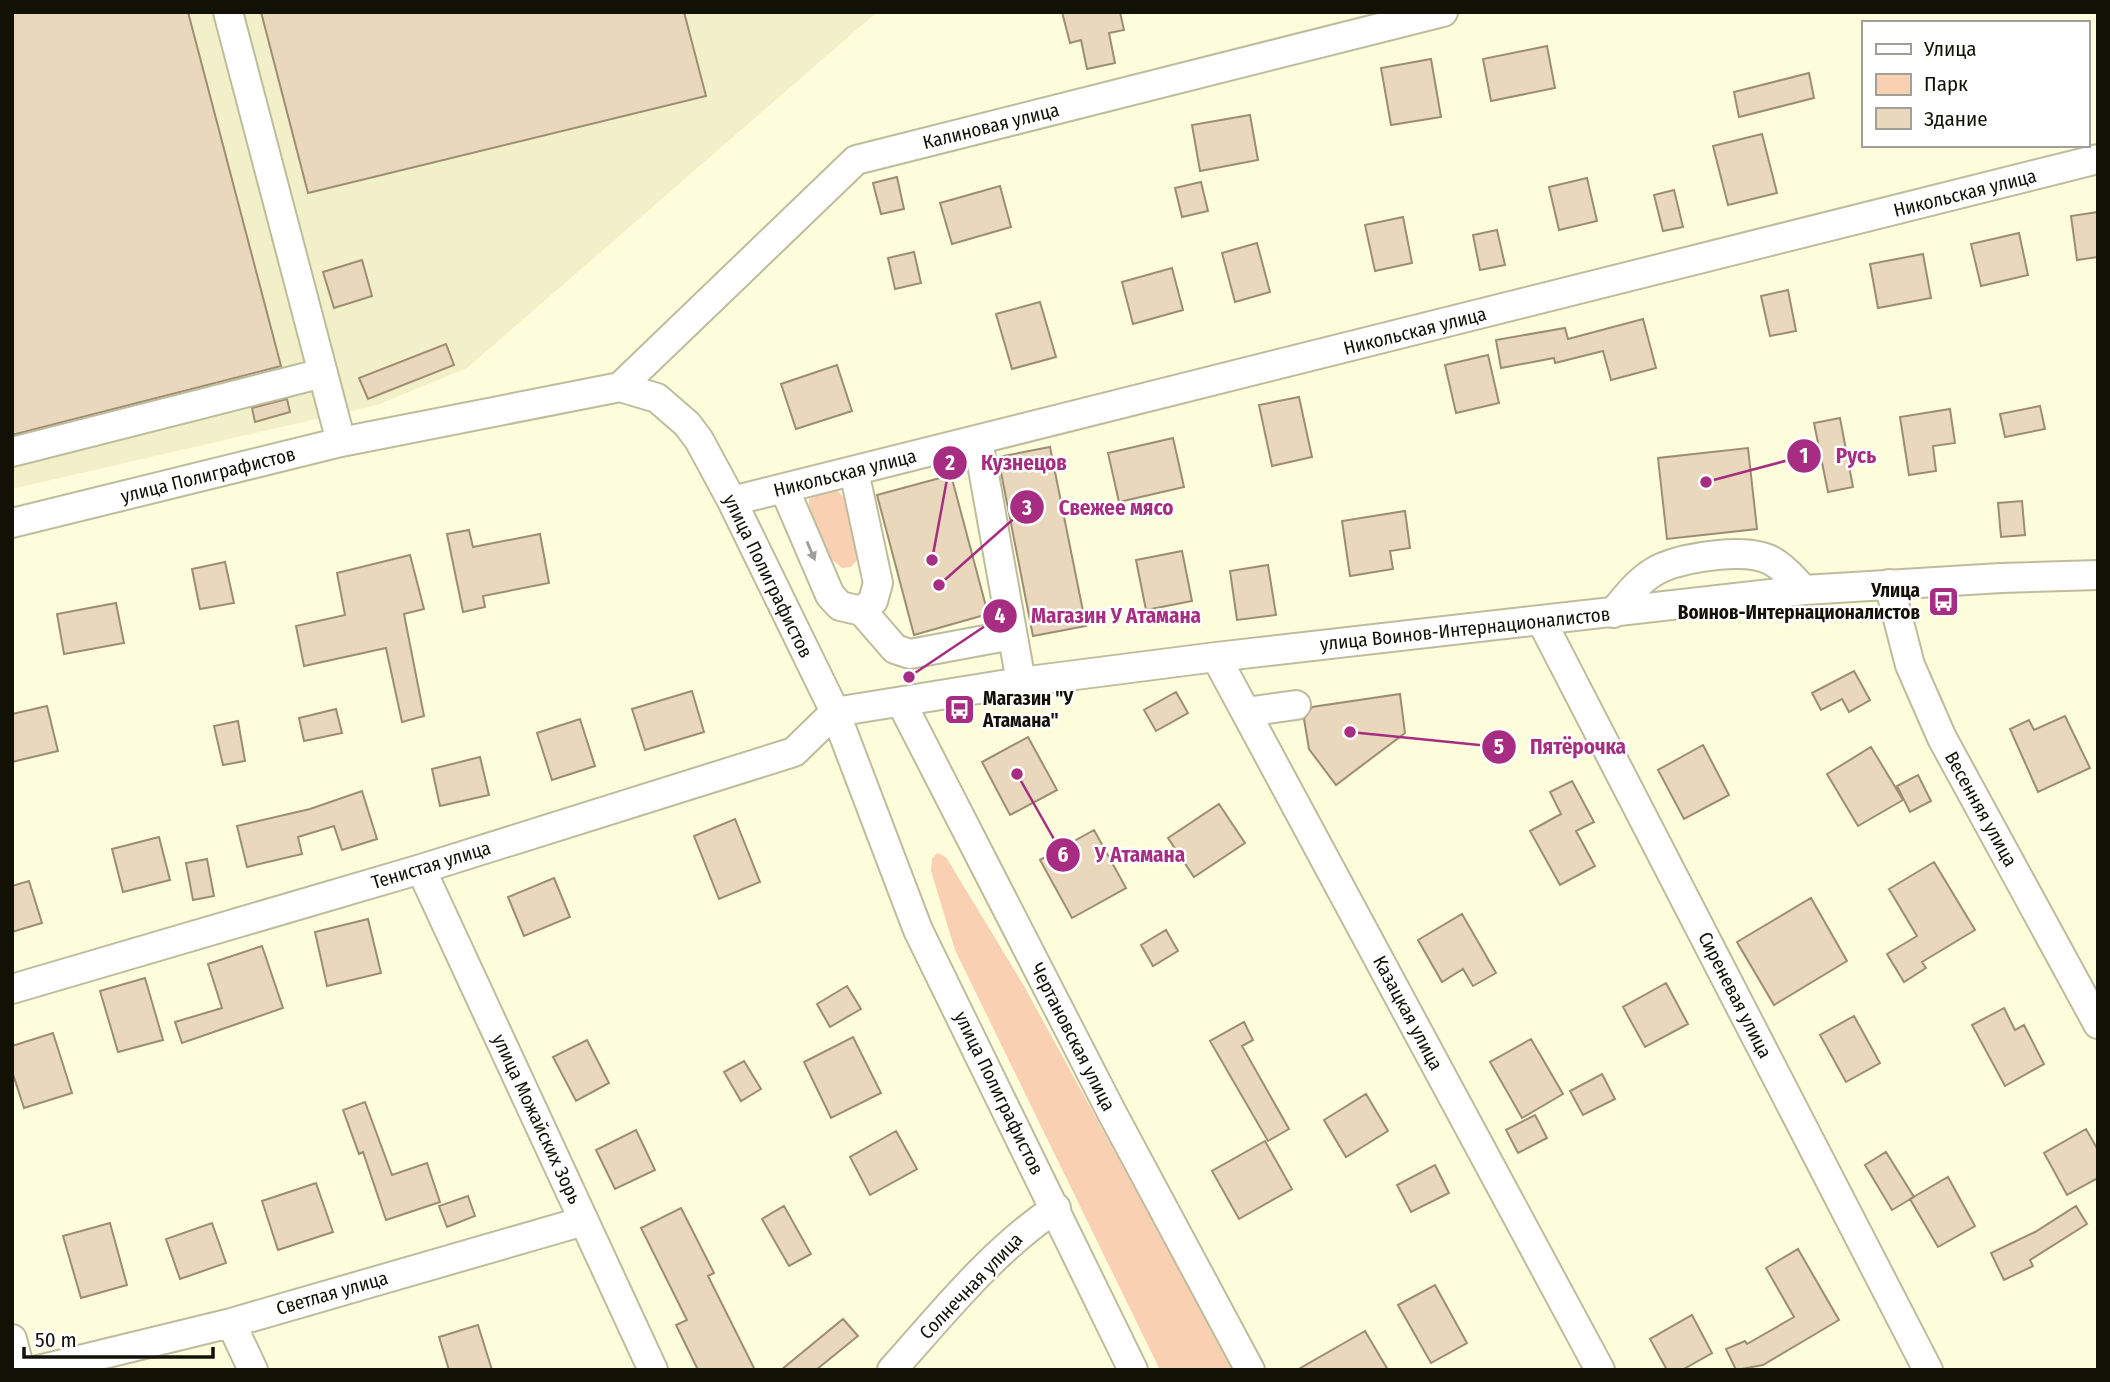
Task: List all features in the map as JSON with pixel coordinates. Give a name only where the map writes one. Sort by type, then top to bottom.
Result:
[{"type":"street","points":[[228,12],[341,442]]},
{"type":"street","name":"Калиновая улица","points":[[620,387],[856,160],[1443,12]]},
{"type":"street","name":"Никольская улица","points":[[732,500],[978,441],[2098,159]]},
{"type":"street","points":[[12,452],[323,373]]},
{"type":"street","name":"улица Полиграфистов","points":[[12,523],[341,442],[620,387],[657,398],[687,424],[699,440],[732,500],[835,712],[918,930],[1133,1370]]},
{"type":"street","points":[[978,441],[1021,682]]},
{"type":"street","points":[[854,471],[878,583],[873,601],[862,611]]},
{"type":"street","points":[[784,488],[830,595],[840,606],[862,611],[895,649],[910,654],[1012,635]]},
{"type":"street","points":[[1613,613],[1643,580],[1660,569],[1685,560],[1743,554],[1760,556],[1779,566],[1804,590]]},
{"type":"street","name":"улица Воинов-Интернационалистов","points":[[835,712],[1021,682],[1216,657],[1804,590],[2098,575]]},
{"type":"street","name":"Весенняя улица","points":[[1889,584],[1910,665],[1942,738],[2098,1024]]},
{"type":"street","name":"Сиреневая улица","points":[[1541,620],[1928,1370]]},
{"type":"street","name":"Казацкая улица","points":[[1216,657],[1600,1370]]},
{"type":"street","name":"Чертановская улица","points":[[901,702],[1111,1111],[1250,1370]]},
{"type":"street","points":[[1246,712],[1296,705]]},
{"type":"street","name":"Тенистая улица","points":[[12,989],[421,869],[794,752],[835,712]]},
{"type":"street","name":"улица Можайских Зорь","points":[[421,869],[653,1370]]},
{"type":"street","name":"Солнечная улица","points":[[892,1370],[993,1258],[1029,1226],[1056,1208]]},
{"type":"street","name":"Светлая улица","points":[[38,1370],[231,1323],[584,1221]]},
{"type":"street","points":[[231,1323],[253,1370]]},
{"type":"street","points":[[12,1339],[20,1370]]},
{"type":"shaded area","points":[[12,12],[877,12],[467,368],[377,405],[12,489]]},
{"type":"green space","points":[[835,489],[846,502],[854,530],[859,558],[851,567],[842,568],[831,559],[809,506],[809,499],[817,492]]},
{"type":"green space","points":[[937,853],[946,857],[1024,986],[1234,1370],[1160,1370],[955,950],[931,871],[932,859]]},
{"type":"building","points":[[12,12],[188,12],[281,366],[12,435]]},
{"type":"building","points":[[261,12],[684,12],[706,96],[308,193]]},
{"type":"building","points":[[1062,12],[1120,12],[1124,30],[1109,33],[1115,63],[1087,69],[1081,40],[1070,43]]},
{"type":"building","points":[[1547,46],[1555,88],[1491,101],[1483,59]]},
{"type":"building","points":[[1431,59],[1441,117],[1391,125],[1381,68]]},
{"type":"building","points":[[1809,73],[1814,98],[1739,117],[1734,92]]},
{"type":"building","points":[[1250,115],[1258,160],[1200,171],[1192,125]]},
{"type":"building","points":[[1762,134],[1777,193],[1728,205],[1713,146]]},
{"type":"building","points":[[897,177],[904,209],[881,214],[873,183]]},
{"type":"building","points":[[1587,178],[1597,221],[1559,230],[1549,187]]},
{"type":"building","points":[[1201,182],[1208,211],[1182,217],[1175,188]]},
{"type":"building","points":[[1000,186],[1011,227],[952,244],[940,203]]},
{"type":"building","points":[[1674,190],[1683,227],[1663,231],[1654,195]]},
{"type":"building","points":[[2098,212],[2098,257],[2077,260],[2071,216]]},
{"type":"building","points":[[1403,217],[1412,263],[1375,271],[1365,225]]},
{"type":"building","points":[[1497,230],[1505,265],[1480,270],[1473,235]]},
{"type":"building","points":[[2019,233],[2028,275],[1981,286],[1971,244]]},
{"type":"building","points":[[1257,243],[1270,292],[1235,302],[1222,253]]},
{"type":"building","points":[[914,252],[921,283],[895,289],[888,258]]},
{"type":"building","points":[[1923,254],[1931,298],[1878,308],[1870,264]]},
{"type":"building","points":[[362,260],[372,296],[334,308],[323,272]]},
{"type":"building","points":[[1172,268],[1183,310],[1133,324],[1122,282]]},
{"type":"building","points":[[1788,290],[1796,331],[1770,336],[1761,296]]},
{"type":"building","points":[[1040,302],[1056,357],[1012,369],[996,314]]},
{"type":"building","points":[[1643,319],[1656,368],[1611,380],[1603,351],[1555,363],[1554,358],[1501,368],[1496,340],[1565,328],[1568,339]]},
{"type":"building","points":[[446,344],[454,365],[368,399],[359,378]]},
{"type":"building","points":[[1488,355],[1499,403],[1456,413],[1445,365]]},
{"type":"building","points":[[837,365],[852,411],[796,429],[781,384]]},
{"type":"building","points":[[1299,397],[1312,457],[1272,466],[1259,405]]},
{"type":"building","points":[[287,399],[290,412],[255,422],[252,408]]},
{"type":"building","points":[[2040,406],[2045,429],[2005,437],[2000,414]]},
{"type":"building","points":[[1950,409],[1955,443],[1933,446],[1936,471],[1909,475],[1900,417]]},
{"type":"building","points":[[1840,418],[1853,487],[1828,492],[1814,423]]},
{"type":"building","points":[[1173,438],[1184,487],[1119,502],[1108,453]]},
{"type":"building","points":[[1050,447],[1086,626],[1033,636],[998,457]]},
{"type":"building","points":[[1748,448],[1757,529],[1667,539],[1658,458]]},
{"type":"building","points":[[951,475],[988,614],[914,635],[877,495]]},
{"type":"building","points":[[2022,501],[2025,535],[2001,537],[1998,503]]},
{"type":"building","points":[[1405,511],[1410,548],[1390,551],[1393,569],[1350,576],[1342,521]]},
{"type":"building","points":[[469,530],[473,547],[540,534],[549,583],[483,596],[485,607],[463,612],[447,534]]},
{"type":"building","points":[[1182,551],[1192,601],[1146,610],[1136,560]]},
{"type":"building","points":[[410,555],[424,609],[404,614],[424,716],[402,722],[386,648],[304,666],[296,626],[345,615],[337,573]]},
{"type":"building","points":[[225,562],[234,603],[200,609],[192,569]]},
{"type":"building","points":[[1268,565],[1276,615],[1237,620],[1230,571]]},
{"type":"building","points":[[116,603],[124,643],[64,654],[57,614]]},
{"type":"building","points":[[1854,671],[1870,700],[1849,712],[1842,699],[1821,710],[1812,693]]},
{"type":"building","points":[[692,691],[704,732],[645,750],[632,709]]},
{"type":"building","points":[[1176,692],[1188,713],[1156,731],[1144,710]]},
{"type":"building","points":[[1400,694],[1405,733],[1336,785],[1309,749],[1304,719],[1312,707]]},
{"type":"building","points":[[47,706],[58,751],[12,762],[12,714]]},
{"type":"building","points":[[336,709],[342,733],[304,741],[299,718]]},
{"type":"building","points":[[2065,716],[2090,768],[2038,792],[2010,729],[2029,720],[2034,730]]},
{"type":"building","points":[[580,719],[595,766],[552,780],[537,733]]},
{"type":"building","points":[[238,721],[245,761],[223,765],[214,726]]},
{"type":"building","points":[[1028,737],[1057,790],[1010,815],[982,762]]},
{"type":"building","points":[[1703,745],[1729,795],[1684,819],[1658,770]]},
{"type":"building","points":[[1871,747],[1903,800],[1858,826],[1827,774]]},
{"type":"building","points":[[480,757],[489,795],[440,806],[432,769]]},
{"type":"building","points":[[1918,775],[1931,801],[1910,812],[1897,786]]},
{"type":"building","points":[[1572,781],[1594,822],[1576,831],[1595,866],[1560,885],[1530,831],[1561,814],[1550,792]]},
{"type":"building","points":[[362,791],[377,839],[342,850],[334,826],[298,837],[302,854],[247,867],[237,826],[310,809]]},
{"type":"building","points":[[1219,804],[1245,843],[1194,877],[1168,838]]},
{"type":"building","points":[[735,819],[760,882],[719,899],[694,836]]},
{"type":"building","points":[[1094,830],[1126,888],[1072,918],[1040,860]]},
{"type":"building","points":[[159,837],[170,880],[123,892],[112,849]]},
{"type":"building","points":[[207,859],[214,896],[193,900],[186,863]]},
{"type":"building","points":[[1934,862],[1975,930],[1922,962],[1926,968],[1904,982],[1887,954],[1917,936],[1889,889]]},
{"type":"building","points":[[554,878],[570,917],[524,936],[508,897]]},
{"type":"building","points":[[29,881],[42,923],[12,932],[12,886]]},
{"type":"building","points":[[1811,898],[1847,961],[1774,1005],[1737,942]]},
{"type":"building","points":[[1462,914],[1496,973],[1473,986],[1463,969],[1442,982],[1418,940]]},
{"type":"building","points":[[368,919],[381,973],[327,986],[315,932]]},
{"type":"building","points":[[1166,930],[1178,951],[1153,966],[1141,945]]},
{"type":"building","points":[[262,946],[283,1008],[182,1043],[175,1022],[222,1008],[208,964]]},
{"type":"building","points":[[145,978],[163,1040],[118,1052],[100,991]]},
{"type":"building","points":[[1666,983],[1688,1024],[1645,1047],[1623,1007]]},
{"type":"building","points":[[847,986],[861,1009],[830,1027],[817,1004]]},
{"type":"building","points":[[2004,1008],[2015,1030],[2024,1025],[2044,1064],[2005,1086],[1972,1025]]},
{"type":"building","points":[[1854,1016],[1880,1063],[1846,1082],[1820,1035]]},
{"type":"building","points":[[1244,1022],[1253,1040],[1242,1046],[1289,1129],[1268,1141],[1210,1041]]},
{"type":"building","points":[[53,1033],[72,1093],[24,1108],[12,1071],[12,1046]]},
{"type":"building","points":[[853,1037],[881,1093],[831,1118],[804,1062]]},
{"type":"building","points":[[1531,1039],[1563,1094],[1522,1118],[1490,1062]]},
{"type":"building","points":[[587,1040],[609,1083],[576,1101],[553,1057]]},
{"type":"building","points":[[744,1061],[761,1089],[741,1101],[724,1072]]},
{"type":"building","points":[[1602,1074],[1615,1099],[1583,1115],[1570,1091]]},
{"type":"building","points":[[1366,1094],[1388,1131],[1346,1157],[1324,1120]]},
{"type":"building","points":[[365,1102],[392,1175],[427,1163],[440,1202],[386,1220],[363,1152],[359,1154],[343,1110]]},
{"type":"building","points":[[1535,1115],[1547,1138],[1518,1153],[1506,1130]]},
{"type":"building","points":[[2086,1129],[2098,1150],[2098,1178],[2067,1195],[2044,1153]]},
{"type":"building","points":[[636,1130],[655,1170],[615,1189],[596,1150]]},
{"type":"building","points":[[896,1131],[917,1169],[870,1195],[850,1157]]},
{"type":"building","points":[[1265,1141],[1292,1189],[1239,1219],[1212,1171]]},
{"type":"building","points":[[1886,1152],[1914,1197],[1892,1210],[1865,1165]]},
{"type":"building","points":[[1435,1165],[1449,1193],[1411,1212],[1397,1185]]},
{"type":"building","points":[[1948,1177],[1975,1226],[1938,1247],[1910,1199]]},
{"type":"building","points":[[316,1183],[333,1232],[278,1250],[262,1201]]},
{"type":"building","points":[[468,1196],[475,1216],[447,1227],[439,1206]]},
{"type":"building","points":[[784,1206],[811,1254],[789,1266],[762,1219]]},
{"type":"building","points":[[2076,1206],[2087,1224],[2030,1260],[2033,1266],[2004,1280],[1991,1253],[2035,1232]]},
{"type":"building","points":[[681,1208],[714,1273],[708,1276],[755,1370],[698,1370],[676,1325],[687,1320],[641,1228]]},
{"type":"building","points":[[110,1223],[127,1285],[81,1298],[63,1236]]},
{"type":"building","points":[[212,1223],[226,1263],[180,1279],[166,1239]]},
{"type":"building","points":[[1798,1249],[1839,1320],[1763,1365],[1736,1370],[1726,1349],[1745,1341],[1747,1344],[1794,1317],[1766,1268]]},
{"type":"building","points":[[1435,1285],[1467,1343],[1431,1363],[1398,1305]]},
{"type":"building","points":[[1692,1315],[1712,1353],[1682,1370],[1667,1370],[1650,1339]]},
{"type":"building","points":[[843,1319],[858,1336],[816,1370],[781,1370]]},
{"type":"building","points":[[478,1325],[492,1370],[449,1370],[439,1337]]},
{"type":"building","points":[[1365,1331],[1388,1370],[1297,1370]]},
{"type":"place","name":"Русь","points":[[1706,482]]},
{"type":"place","name":"Кузнецов","points":[[932,560]]},
{"type":"place","name":"Свежее мясо","points":[[939,585]]},
{"type":"place","name":"Улица Воинов-Интернационалистов","points":[[1943,601]]},
{"type":"place","name":"Магазин У Атамана","points":[[909,677]]},
{"type":"place","name":"Магазин \"У Атамана\"","points":[[960,709]]},
{"type":"place","name":"Пятёрочка","points":[[1350,732]]},
{"type":"place","name":"У Атамана","points":[[1017,774]]}]
